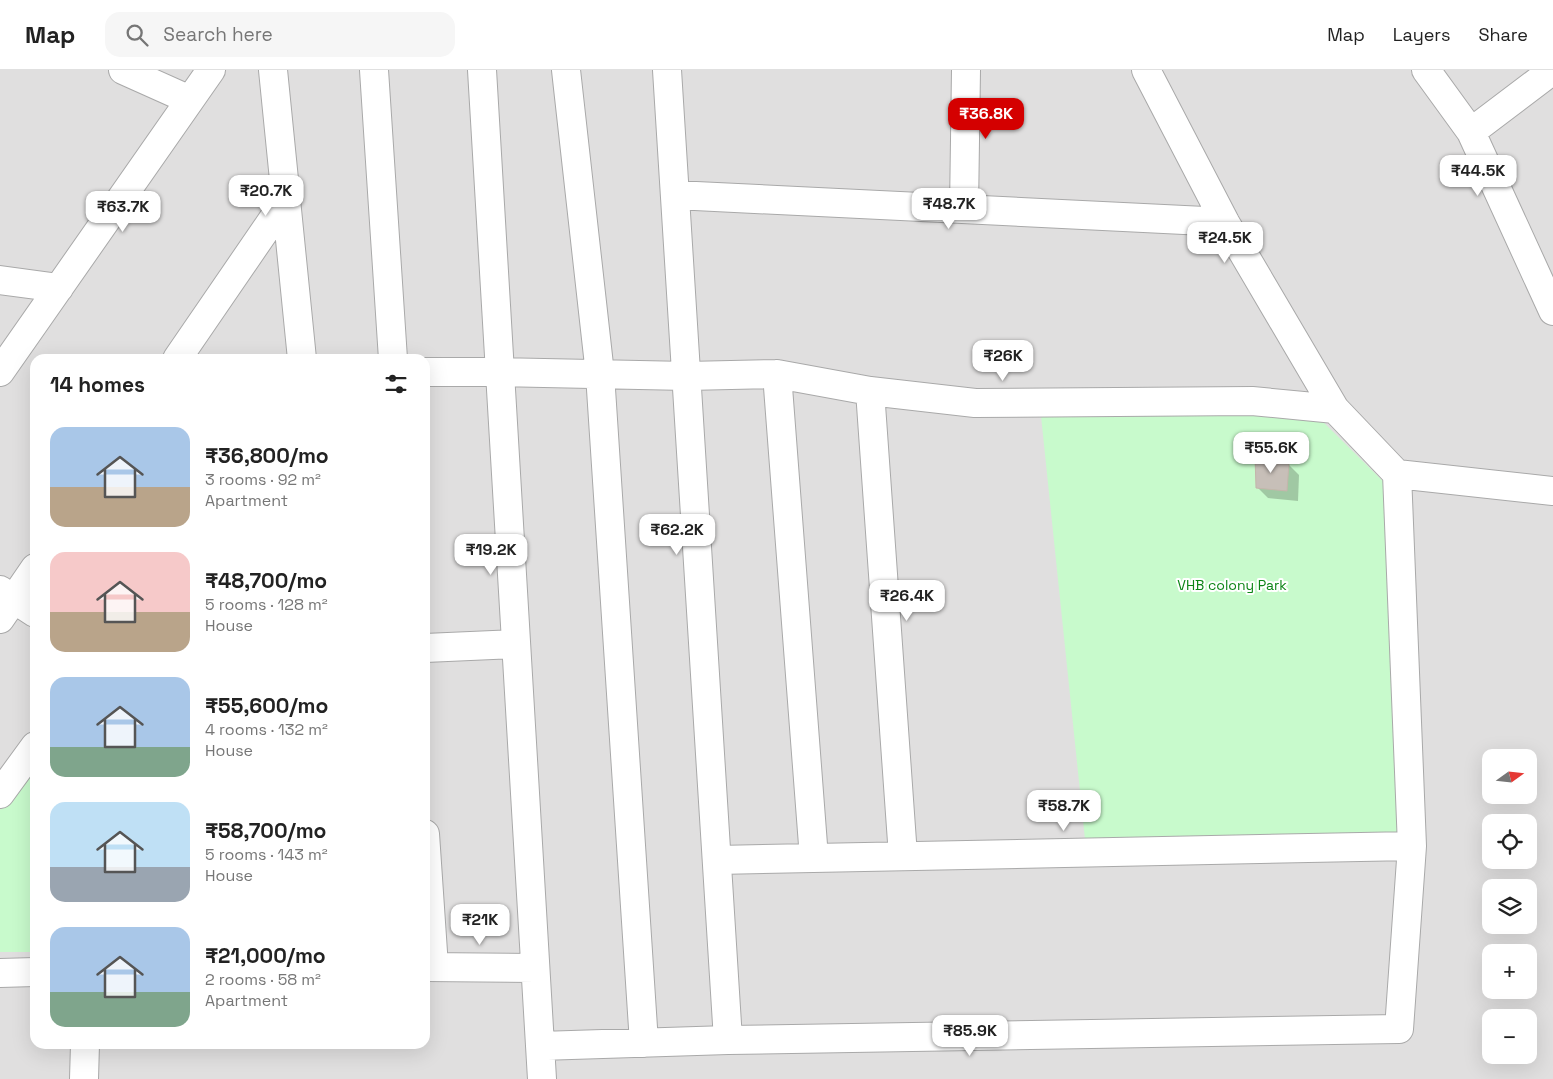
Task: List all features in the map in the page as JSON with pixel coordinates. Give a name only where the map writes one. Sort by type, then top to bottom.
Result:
[{"type":"street","points":[[123,70],[190,100]]},
{"type":"street","points":[[0,372],[211,70]]},
{"type":"street","points":[[273,70],[301,354]]},
{"type":"street","points":[[374,70],[393,354]]},
{"type":"street","points":[[482,70],[542,1079]]},
{"type":"street","points":[[566,70],[600,374],[644,1043]]},
{"type":"street","points":[[667,70],[728,1040]]},
{"type":"street","points":[[964,209],[966,70]]},
{"type":"street","points":[[1146,70],[1225,222],[1335,409],[1397,474],[1553,491]]},
{"type":"street","points":[[1426,70],[1471,132],[1553,311]]},
{"type":"street","points":[[1471,132],[1553,70]]},
{"type":"street","points":[[675,195],[1225,222]]},
{"type":"street","points":[[180,354],[286,200]]},
{"type":"street","points":[[0,280],[60,288]]},
{"type":"street","points":[[430,372],[687,376],[777,374],[870,391],[975,403],[1252,401],[1335,409]]},
{"type":"street","points":[[777,374],[814,858]]},
{"type":"street","points":[[870,391],[903,856]]},
{"type":"street","points":[[540,1046],[728,1040],[1399,1029],[1412,846],[1397,474]]},
{"type":"street","points":[[12,605],[30,576]]},
{"type":"street","points":[[430,648],[516,644]]},
{"type":"street","points":[[0,794],[30,753]]},
{"type":"street","points":[[717,860],[1412,846]]},
{"type":"street","points":[[430,967],[535,968]]},
{"type":"street","points":[[0,973],[30,972]]},
{"type":"street","points":[[84,1079],[85,1049]]},
{"type":"shaded area","points":[[0,70],[1553,70],[1553,1079],[0,1079]]},
{"type":"green space","name":"VHB colony Park","points":[[1307,406],[1399,497],[1426,839],[1086,849],[1041,416]]},
{"type":"green space","points":[[30,769],[30,952],[0,952],[0,810]]},
{"type":"building","points":[[1255,456],[1289,463],[1287,491],[1256,488]]}]
